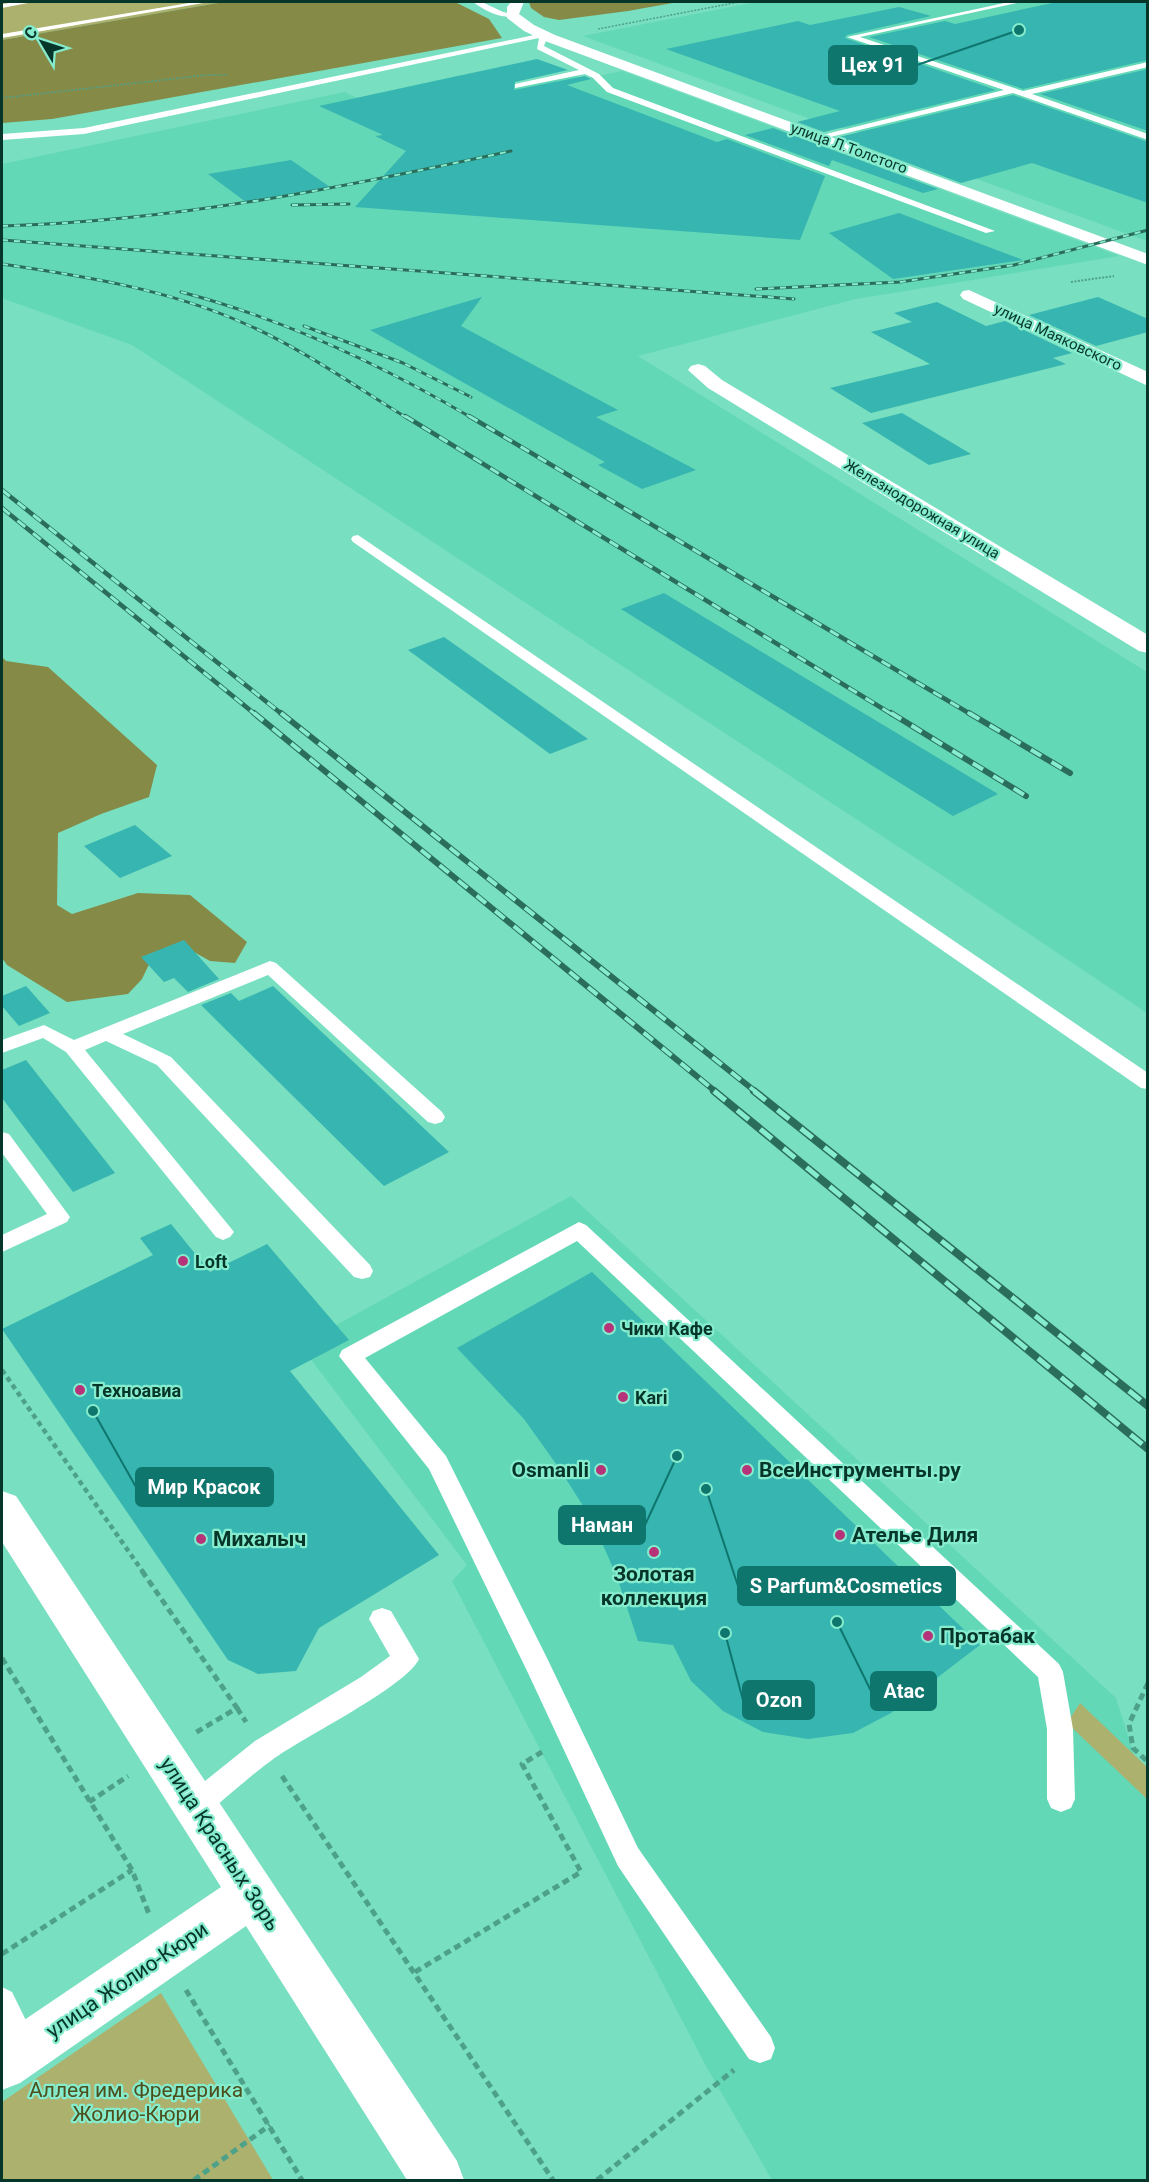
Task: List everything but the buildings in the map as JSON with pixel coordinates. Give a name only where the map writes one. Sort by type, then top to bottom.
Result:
[{"type":"street","points":[[513,15],[513,7],[518,2]]},
{"type":"street","name":"улица Л.Толстого","points":[[513,15],[529,28],[547,37],[1148,260]]},
{"type":"street","name":"улица Маяковского","points":[[969,295],[1148,380]]},
{"type":"street","name":"Железнодорожная улица","points":[[698,370],[725,390],[1148,646]]},
{"type":"street","name":"улица Красных Зорь","points":[[2,1508],[438,2181]]},
{"type":"street","name":"улица Жолио-Кюри","points":[[13,2057],[252,1894]]},
{"type":"lane","points":[[2,6],[30,2]]},
{"type":"lane","points":[[2,36],[205,2]]},
{"type":"lane","points":[[477,2],[501,14],[513,15]]},
{"type":"lane","points":[[1017,2],[851,37],[1148,137]]},
{"type":"lane","points":[[547,37],[540,47],[596,76],[610,90],[990,231]]},
{"type":"lane","points":[[2,137],[84,131],[547,37]]},
{"type":"lane","points":[[1023,94],[1148,64]]},
{"type":"lane","points":[[518,86],[587,71]]},
{"type":"lane","points":[[821,138],[1012,91]]},
{"type":"lane","points":[[358,539],[1148,1083]]},
{"type":"lane","points":[[73,1048],[270,967],[435,1117]]},
{"type":"lane","points":[[2,1047],[44,1031],[73,1048],[223,1232]]},
{"type":"lane","points":[[109,1035],[164,1061],[362,1271]]},
{"type":"lane","points":[[2,1139],[60,1217],[2,1244]]},
{"type":"lane","points":[[760,2048],[627,1857],[538,1666],[438,1463],[350,1356],[579,1230],[1050,1672],[1060,1729],[1062,1799]]},
{"type":"lane","points":[[195,1806],[264,1750],[370,1685],[406,1659],[382,1619]]},
{"type":"lane","points":[[2,2002],[13,2057]]},
{"type":"path","points":[[547,37],[739,2]]},
{"type":"path","points":[[2,98],[207,75],[231,75]]},
{"type":"path","points":[[1071,282],[1115,276]]},
{"type":"path","points":[[2,1370],[237,1708],[553,2181]]},
{"type":"path","points":[[1148,1683],[1129,1724],[1133,1748],[1148,1762]]},
{"type":"path","points":[[89,1802],[162,1753],[237,1708]]},
{"type":"path","points":[[415,1972],[581,1872],[522,1764],[542,1752]]},
{"type":"path","points":[[2,1954],[132,1870]]},
{"type":"path","points":[[598,2180],[760,2048]]},
{"type":"path","points":[[194,2181],[270,2125]]},
{"type":"shaded area","points":[[224,2],[455,2],[489,19],[502,38],[52,119],[2,123],[2,40]]},
{"type":"shaded area","points":[[529,2],[678,2],[559,20],[544,17],[531,8]]},
{"type":"shaded area","points":[[756,2],[1147,2],[1147,241],[867,139],[853,130],[824,124],[583,36]]},
{"type":"shaded area","points":[[622,71],[1119,256],[856,299],[638,356],[1147,672],[1147,1013],[940,874],[132,345],[2,298],[2,164],[345,92],[357,98],[461,75],[502,91],[574,75],[583,79]]},
{"type":"shaded area","points":[[2,657],[6,661],[48,667],[157,765],[149,797],[101,814],[58,833],[57,905],[72,914],[138,893],[190,895],[247,942],[235,963],[210,961],[185,947],[153,956],[142,979],[128,994],[67,1002],[7,965],[2,958]]},
{"type":"shaded area","points":[[571,1196],[1116,1698],[1147,1797],[1147,2180],[772,2180],[706,2066],[452,1581],[467,1565],[300,1345]]},
{"type":"green space","points":[[2,2],[224,2],[2,40]]},
{"type":"green space","points":[[1080,1703],[1147,1767],[1147,1799],[1067,1723]]},
{"type":"green space","name":"Аллея им. Фредерика Жолио-Кюри","points":[[161,1993],[273,2180],[2,2180],[2,2102]]},
{"type":"railway","points":[[2,226],[67,223],[195,210],[321,190],[511,151]]},
{"type":"railway","points":[[292,205],[349,204]]},
{"type":"railway","points":[[756,289],[900,282],[1014,265],[1148,230]]},
{"type":"railway","points":[[2,240],[794,299]]},
{"type":"railway","points":[[2,264],[124,285],[213,311],[284,343],[407,418]]},
{"type":"railway","points":[[181,292],[257,315],[331,345],[402,379],[472,418]]},
{"type":"railway","points":[[304,326],[403,363],[471,397]]},
{"type":"railway","points":[[405,416],[893,715]]},
{"type":"railway","points":[[469,416],[972,715]]},
{"type":"railway","points":[[2,490],[283,715]]},
{"type":"railway","points":[[2,508],[256,715]]},
{"type":"railway","points":[[254,713],[716,1092]]},
{"type":"railway","points":[[281,713],[756,1092]]},
{"type":"railway","points":[[891,713],[1026,796]]},
{"type":"railway","points":[[969,713],[1070,773]]},
{"type":"railway","points":[[714,1091],[1148,1449]]},
{"type":"railway","points":[[754,1091],[1148,1406]]},
{"type":"place","name":"Цех 91","points":[[1019,30]]},
{"type":"place","name":"Loft","points":[[183,1261]]},
{"type":"place","name":"Чики Кафе","points":[[609,1328]]},
{"type":"place","name":"Техноавиа","points":[[80,1390]]},
{"type":"place","name":"Kari","points":[[623,1397]]},
{"type":"place","name":"Мир Красок","points":[[93,1411]]},
{"type":"place","name":"Наман","points":[[677,1456]]},
{"type":"place","name":"Osmanli","points":[[601,1470]]},
{"type":"place","name":"ВсеИнструменты.ру","points":[[747,1470]]},
{"type":"place","name":"S Parfum&Cosmetics","points":[[706,1489]]},
{"type":"place","name":"Ателье Диля","points":[[840,1535]]},
{"type":"place","name":"Михалыч","points":[[201,1539]]},
{"type":"place","name":"Золотая коллекция","points":[[654,1552]]},
{"type":"place","name":"Atac","points":[[837,1622]]},
{"type":"place","name":"Ozon","points":[[725,1633]]},
{"type":"place","name":"Протабак","points":[[928,1636]]}]
